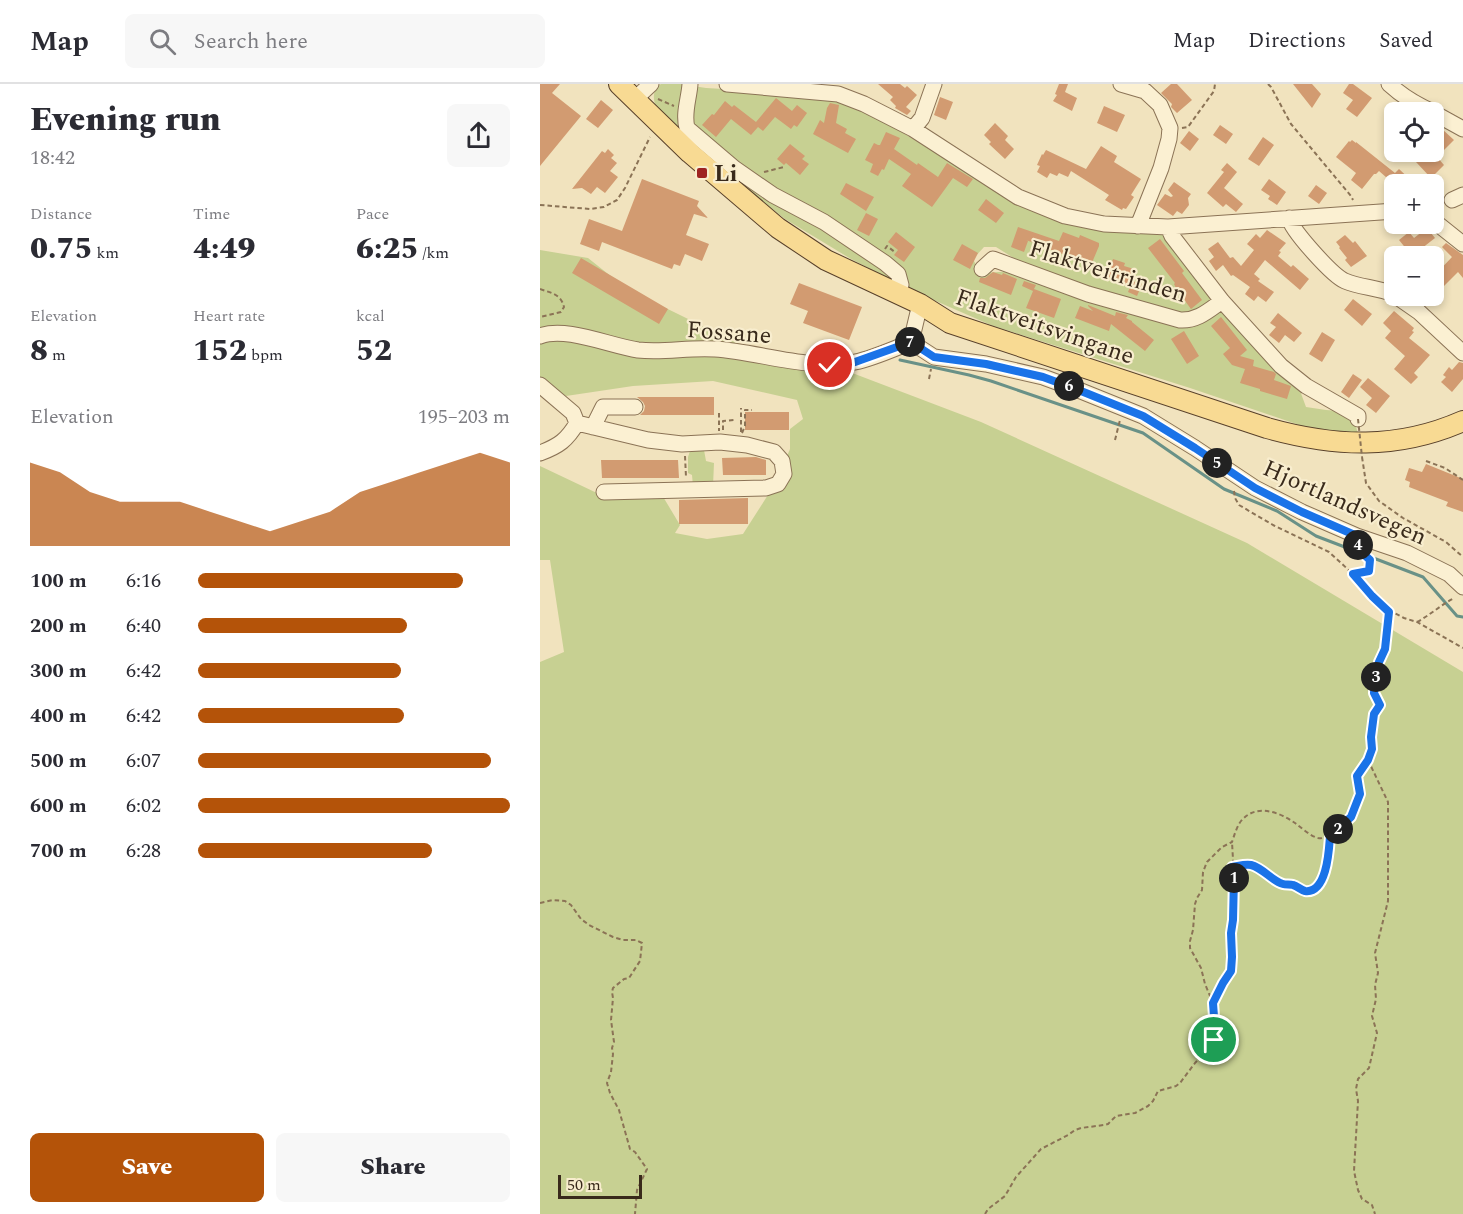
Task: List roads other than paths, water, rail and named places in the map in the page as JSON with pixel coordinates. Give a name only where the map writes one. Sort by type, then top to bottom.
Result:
[{"type":"main road","name":"Flaktveitsvingane","points":[[619,84],[644,91],[659,123],[690,153],[778,228],[826,260],[920,304],[960,327],[1295,436],[1361,444],[1384,442],[1418,436],[1463,421]]},
{"type":"street","points":[[690,84],[685,119],[687,128],[734,168],[773,195],[824,222],[885,263],[898,273],[901,285]]},
{"type":"street","name":"Flaktveitrinden","points":[[727,84],[838,94],[864,104],[913,129],[1018,197],[1065,216],[1104,225],[1168,228],[1384,212]]},
{"type":"street","points":[[913,129],[922,118],[934,84]]},
{"type":"street","points":[[1121,84],[1144,91],[1160,105],[1170,128],[1161,168],[1138,226]]},
{"type":"street","points":[[1389,84],[1412,102]]},
{"type":"street","points":[[1444,119],[1463,129]]},
{"type":"street","points":[[1289,218],[1304,242],[1339,278],[1353,284],[1384,290]]},
{"type":"street","name":"Flaktveitrinden","points":[[1168,228],[1222,302],[1265,350],[1306,386],[1353,412],[1358,419]]},
{"type":"street","points":[[1444,229],[1463,244]]},
{"type":"street","name":"Flaktveitrinden","points":[[982,269],[993,259],[1092,295],[1187,321],[1202,316],[1222,302]]},
{"type":"street","points":[[911,342],[920,304]]},
{"type":"street","points":[[1411,306],[1463,353]]},
{"type":"street","name":"Fossane","points":[[540,336],[547,333],[563,333],[638,350],[672,351],[712,348],[733,350],[830,365],[855,362],[911,342]]},
{"type":"street","name":"Hjortlandsvegen","points":[[911,342],[934,357],[986,364],[1034,375],[1143,416],[1255,488],[1302,512],[1357,536],[1407,554],[1449,574],[1459,592]]},
{"type":"street","points":[[540,385],[573,412],[577,423]]},
{"type":"street","points":[[593,427],[603,407],[635,407]]},
{"type":"street","points":[[577,423],[648,440],[685,444],[747,445],[774,452],[782,461],[784,474],[778,484],[766,488],[604,492]]},
{"type":"street","points":[[540,453],[551,449],[569,436],[577,423]]},
{"type":"waterway","points":[[900,360],[991,381],[1143,433],[1224,489],[1277,511],[1316,536],[1423,577],[1457,616],[1463,617]]},
{"type":"place","name":"Li","points":[[702,173]]}]
